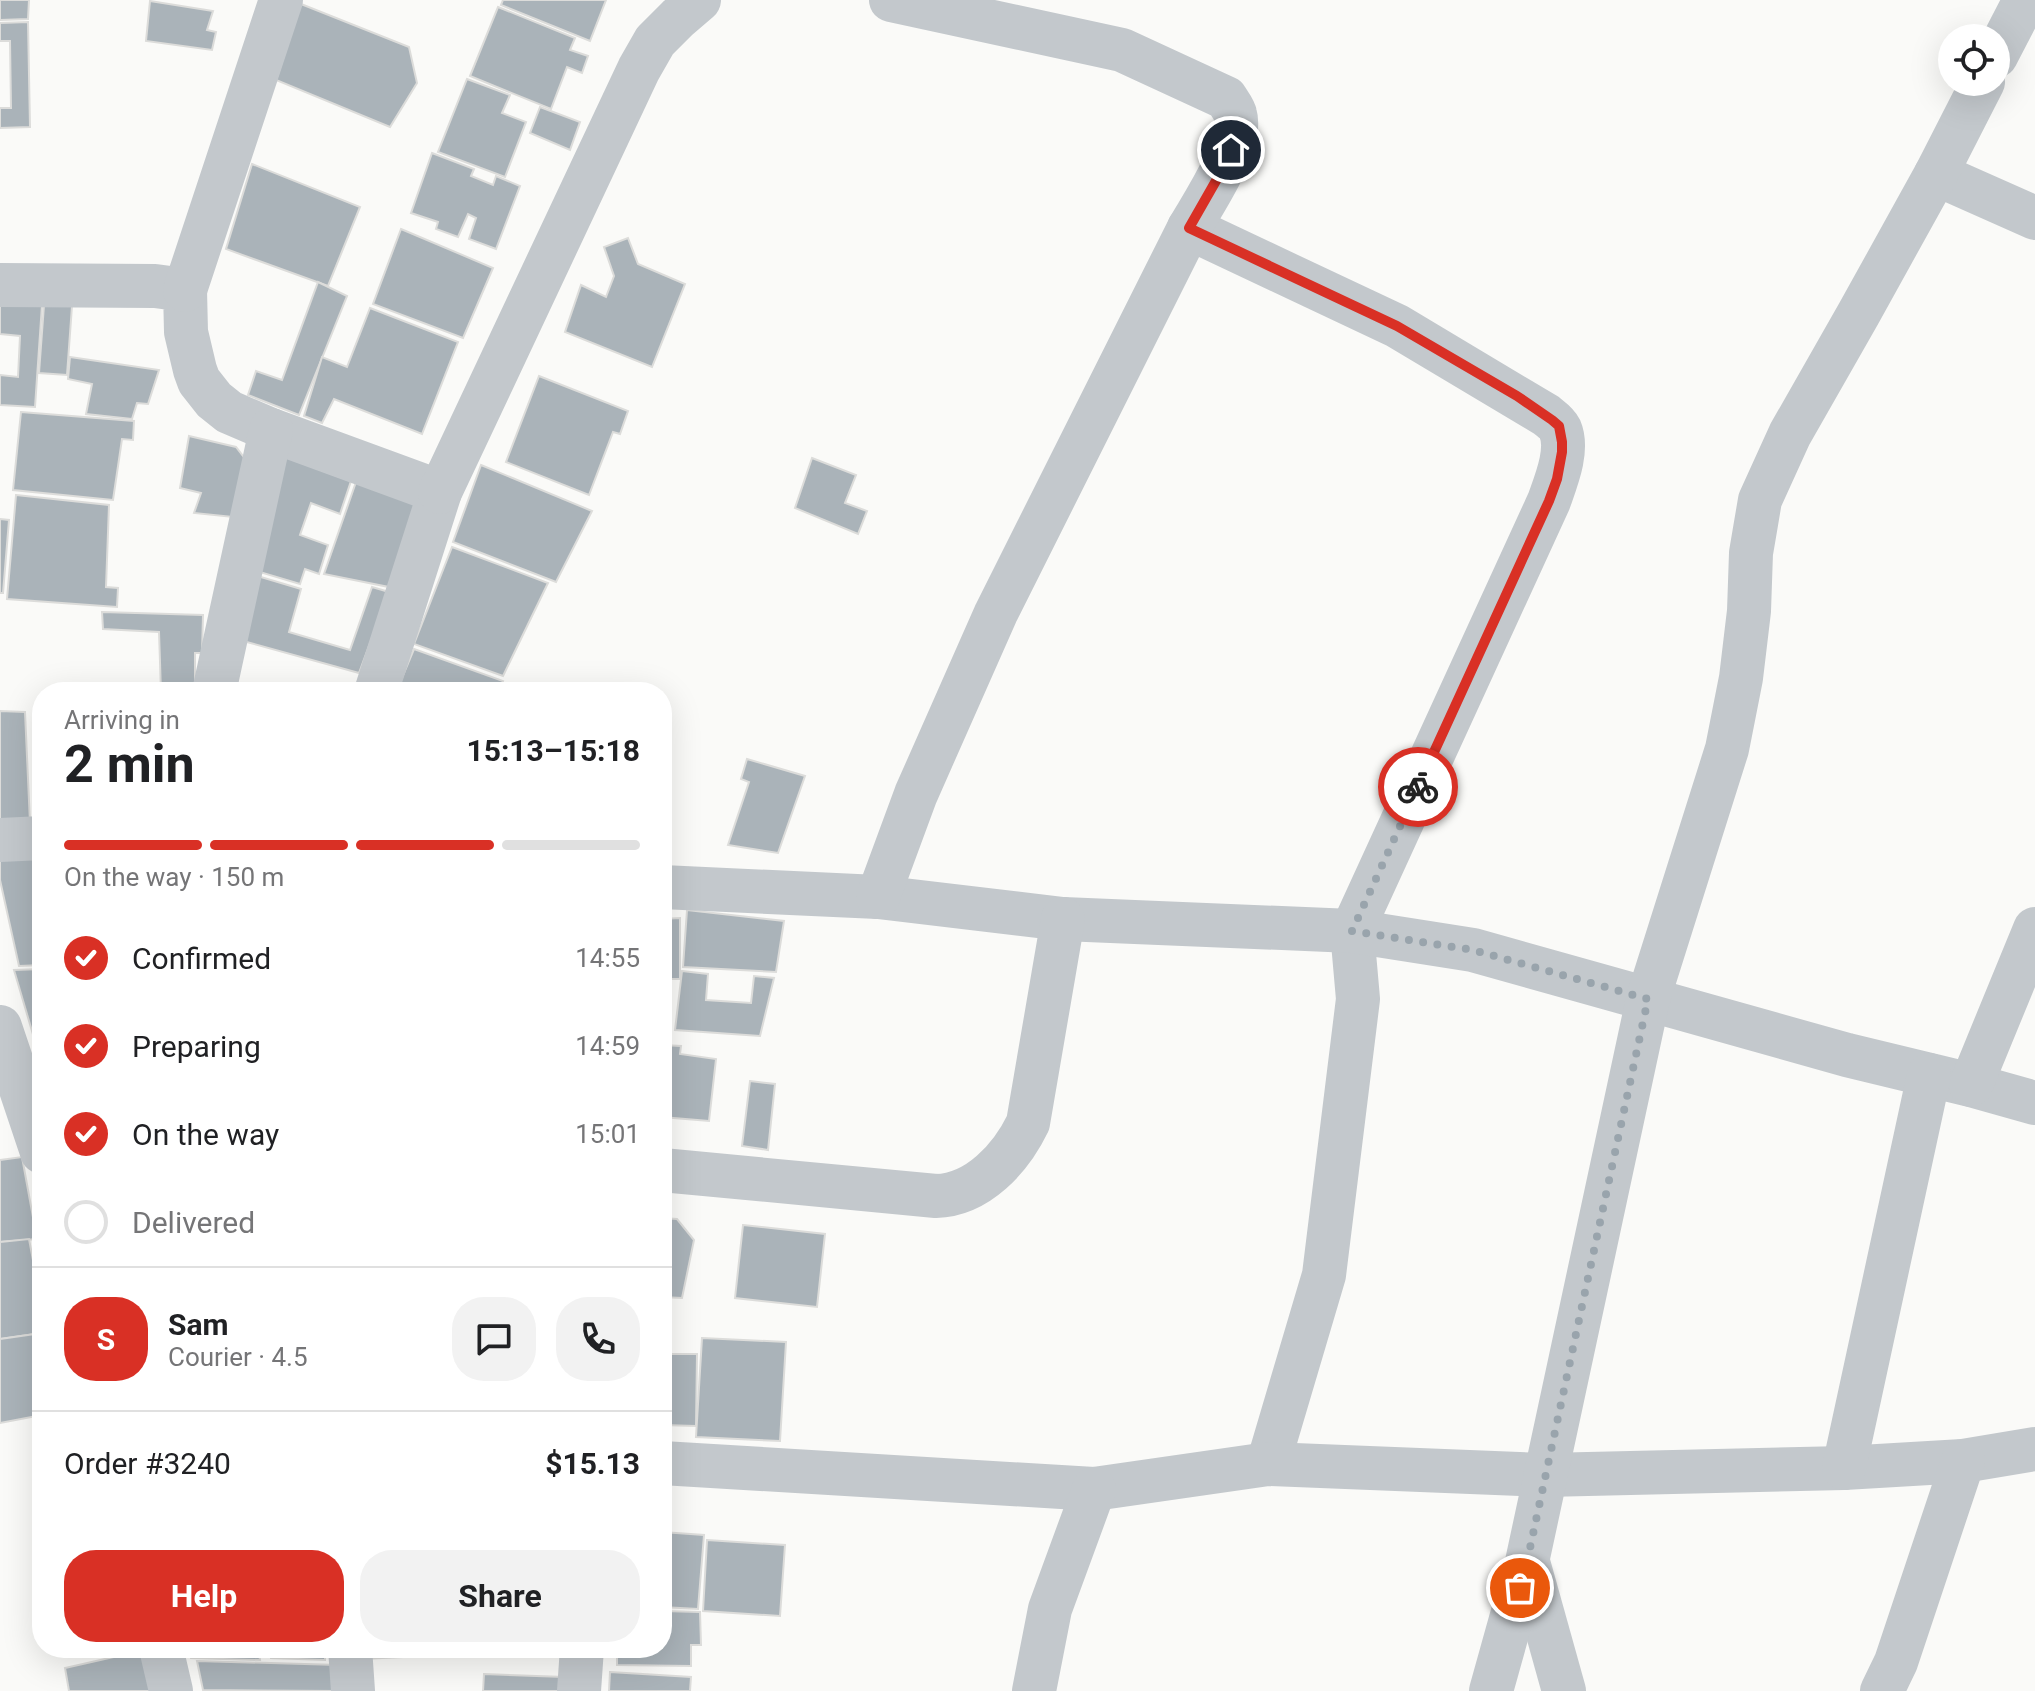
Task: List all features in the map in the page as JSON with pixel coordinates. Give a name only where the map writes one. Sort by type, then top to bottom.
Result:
[{"type":"street","points":[[281,0],[185,290],[186,332],[199,381],[214,400],[229,412],[440,492]]},
{"type":"street","points":[[379,682],[440,492],[639,69],[655,41],[699,0]]},
{"type":"street","points":[[878,897],[916,794],[996,613],[1189,228],[1221,172],[1236,129],[1235,113],[1226,98],[1122,50],[972,9],[891,0]]},
{"type":"street","points":[[2010,29],[2025,0]]},
{"type":"street","points":[[1491,1691],[1527,1562],[1648,999],[1727,749],[1741,678],[1749,611],[1751,553],[1760,500],[1790,434],[1936,174],[1976,96]]},
{"type":"street","points":[[1936,174],[2035,218]]},
{"type":"street","points":[[1189,228],[1397,326],[1536,408],[1559,426],[1561,434],[1562,452],[1549,501],[1352,931],[1358,999],[1324,1275],[1268,1464]]},
{"type":"street","points":[[0,285],[155,286],[185,290]]},
{"type":"street","points":[[216,682],[271,430]]},
{"type":"street","points":[[0,840],[32,838]]},
{"type":"street","points":[[672,887],[878,897],[1063,919],[1352,931],[1473,950],[1847,1055],[2035,1103]]},
{"type":"street","points":[[672,1171],[936,1196],[950,1195],[976,1183],[1004,1160],[1018,1143],[1028,1123],[1063,919]]},
{"type":"street","points":[[1971,1085],[2035,929]]},
{"type":"street","points":[[0,1027],[26,1141]]},
{"type":"street","points":[[1844,1468],[1929,1075]]},
{"type":"street","points":[[672,1464],[1094,1489],[1268,1464],[1545,1475],[1844,1468],[1963,1461],[2035,1449]]},
{"type":"street","points":[[1882,1691],[1896,1662],[1963,1461]]},
{"type":"street","points":[[1034,1691],[1050,1609],[1094,1489]]},
{"type":"street","points":[[1527,1562],[1564,1691]]},
{"type":"street","points":[[163,1658],[171,1691]]},
{"type":"street","points":[[351,1658],[353,1691]]},
{"type":"street","points":[[579,1691],[581,1658]]},
{"type":"building","points":[[0,0],[29,0],[28,19],[0,20]]},
{"type":"building","points":[[503,0],[606,0],[590,41],[501,5]]},
{"type":"building","points":[[150,1],[213,11],[207,30],[216,32],[212,50],[146,41]]},
{"type":"building","points":[[301,4],[409,47],[417,83],[390,127],[276,80]]},
{"type":"building","points":[[498,7],[575,38],[570,50],[588,56],[582,73],[567,67],[551,109],[470,76]]},
{"type":"building","points":[[28,22],[30,127],[0,128],[0,108],[11,108],[10,41],[0,41],[0,23]]},
{"type":"building","points":[[467,79],[510,95],[502,113],[526,122],[505,177],[438,152]]},
{"type":"building","points":[[540,107],[580,122],[570,150],[530,133]]},
{"type":"building","points":[[432,153],[474,169],[471,176],[493,185],[496,176],[520,186],[496,249],[469,239],[476,218],[468,214],[458,237],[436,229],[438,222],[411,213]]},
{"type":"building","points":[[252,164],[360,207],[328,286],[226,249]]},
{"type":"building","points":[[401,229],[493,268],[463,338],[373,304]]},
{"type":"building","points":[[628,238],[638,264],[685,284],[652,367],[565,332],[581,285],[606,297],[614,276],[604,247]]},
{"type":"building","points":[[318,282],[347,296],[299,415],[248,395],[256,371],[282,380]]},
{"type":"building","points":[[0,302],[42,305],[35,407],[0,405],[0,375],[18,377],[20,336],[0,334]]},
{"type":"building","points":[[44,305],[72,306],[67,375],[39,373]]},
{"type":"building","points":[[370,308],[458,342],[422,434],[334,399],[322,423],[304,416],[322,357],[347,367]]},
{"type":"building","points":[[70,357],[159,370],[148,404],[137,403],[132,419],[86,414],[92,384],[68,379]]},
{"type":"building","points":[[539,376],[628,411],[620,434],[613,432],[589,495],[506,462]]},
{"type":"building","points":[[21,412],[134,421],[133,440],[122,439],[113,500],[13,490]]},
{"type":"building","points":[[189,436],[236,447],[246,460],[233,517],[194,513],[201,493],[180,488]]},
{"type":"building","points":[[283,456],[351,481],[340,514],[311,503],[300,535],[328,545],[319,574],[305,569],[300,584],[253,570]]},
{"type":"building","points":[[812,458],[856,475],[845,503],[867,511],[858,534],[795,508]]},
{"type":"building","points":[[481,465],[592,511],[556,582],[453,542]]},
{"type":"building","points":[[356,482],[422,505],[389,587],[324,574]]},
{"type":"building","points":[[16,495],[109,505],[106,587],[118,588],[117,607],[7,599]]},
{"type":"building","points":[[0,519],[9,520],[3,593],[0,593]]},
{"type":"building","points":[[452,547],[548,583],[503,676],[414,644]]},
{"type":"building","points":[[254,575],[301,589],[289,632],[350,650],[372,587],[389,592],[359,673],[243,641]]},
{"type":"building","points":[[102,612],[203,615],[202,653],[195,653],[195,682],[161,682],[159,632],[103,629]]},
{"type":"building","points":[[414,649],[503,681],[503,682],[400,682]]},
{"type":"building","points":[[0,711],[25,712],[30,823],[0,829]]},
{"type":"building","points":[[747,759],[805,776],[778,853],[728,845],[749,782],[741,779]]},
{"type":"building","points":[[32,855],[32,965],[19,966],[0,880],[0,859]]},
{"type":"building","points":[[687,910],[784,921],[776,972],[683,967]]},
{"type":"building","points":[[672,918],[680,918],[680,979],[672,979]]},
{"type":"building","points":[[32,969],[32,1031],[14,970]]},
{"type":"building","points":[[682,971],[708,974],[706,1000],[751,1003],[754,976],[774,978],[760,1036],[675,1030]]},
{"type":"building","points":[[672,1046],[681,1046],[680,1054],[716,1059],[709,1121],[672,1118]]},
{"type":"building","points":[[750,1081],[775,1084],[768,1150],[742,1146]]},
{"type":"building","points":[[22,1157],[32,1212],[32,1239],[0,1242],[0,1160]]},
{"type":"building","points":[[672,1219],[677,1219],[694,1240],[682,1298],[672,1298]]},
{"type":"building","points":[[743,1225],[825,1234],[817,1307],[735,1298]]},
{"type":"building","points":[[29,1239],[32,1255],[32,1334],[0,1339],[0,1242]]},
{"type":"building","points":[[32,1334],[32,1417],[0,1423],[0,1339]]},
{"type":"building","points":[[702,1338],[786,1342],[780,1441],[696,1437]]},
{"type":"building","points":[[672,1354],[697,1354],[696,1426],[672,1425]]},
{"type":"building","points":[[672,1533],[704,1535],[698,1609],[672,1608]]},
{"type":"building","points":[[707,1540],[785,1545],[780,1616],[703,1611]]},
{"type":"building","points":[[672,1611],[700,1612],[701,1645],[691,1645],[691,1666],[617,1665],[617,1658],[672,1658]]},
{"type":"building","points":[[109,1658],[151,1658],[157,1691],[69,1691],[65,1668]]},
{"type":"building","points":[[191,1658],[260,1658],[260,1660]]},
{"type":"building","points":[[271,1658],[325,1658],[325,1660]]},
{"type":"building","points":[[197,1661],[338,1665],[338,1691],[203,1690]]},
{"type":"building","points":[[610,1672],[691,1677],[690,1691],[609,1691]]},
{"type":"building","points":[[484,1674],[564,1677],[563,1691],[483,1691]]},
{"type":"way so far","points":[[1418,787],[1352,931],[1473,950],[1648,999],[1520,1588]]},
{"type":"route","points":[[1231,150],[1189,228],[1397,326],[1517,396],[1559,426],[1562,452],[1549,501],[1418,787]]}]
